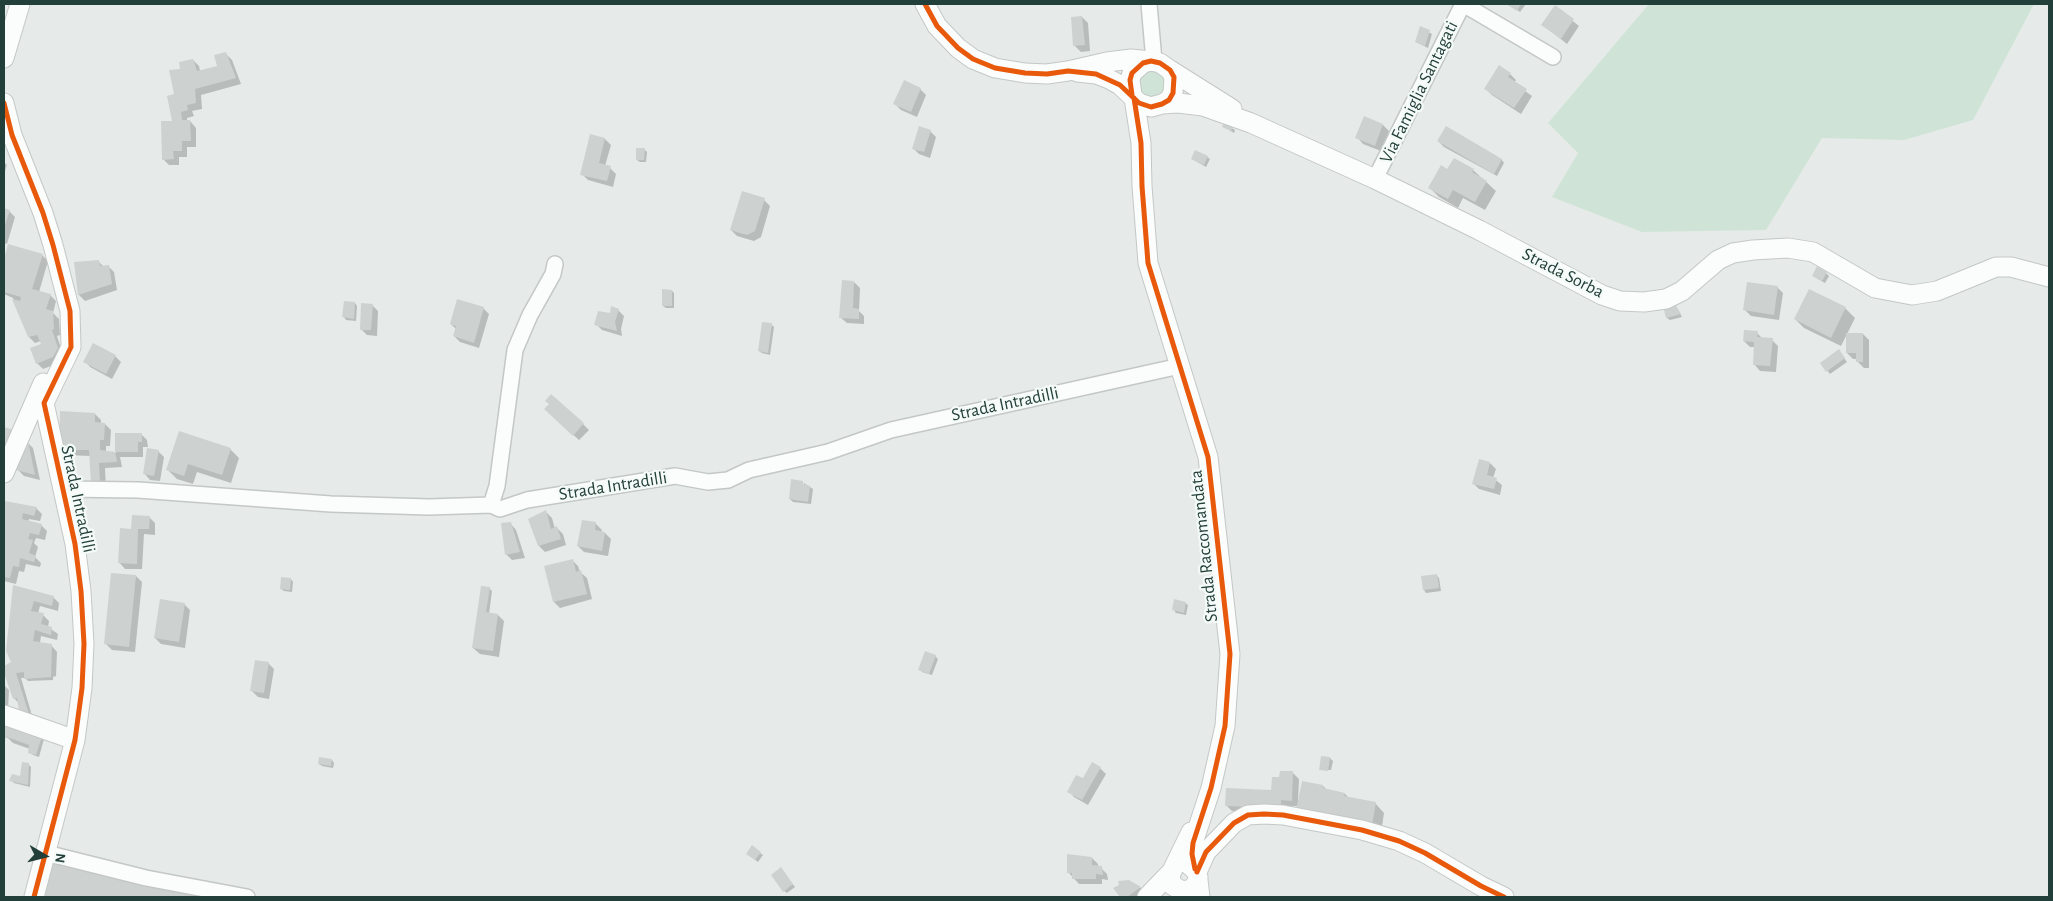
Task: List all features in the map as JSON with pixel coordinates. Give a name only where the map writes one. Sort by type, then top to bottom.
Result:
[{"type":"street","points":[[4,58],[20,4]]},
{"type":"street","points":[[925,4],[928,13],[946,38],[974,58],[995,68],[1025,73],[1047,74],[1131,59],[1158,64],[1220,100],[1251,123]]},
{"type":"street","points":[[1141,143],[1148,117],[1173,93],[1174,77],[1158,64],[1149,4]]},
{"type":"street","points":[[1463,4],[1553,57]]},
{"type":"street","name":"Via Famiglia Santagati","points":[[1375,179],[1463,4]]},
{"type":"street","points":[[1141,143],[1130,80],[1132,73],[1137,67],[1158,64]]},
{"type":"street","points":[[1068,71],[1096,74],[1109,79],[1144,106],[1178,103],[1202,106],[1251,123]]},
{"type":"street","name":"Strada Intradilli","points":[[4,103],[12,135],[43,213],[70,311],[71,347],[44,403],[75,544],[81,590],[84,644],[82,688],[75,740],[34,897]]},
{"type":"street","name":"Strada Sorba","points":[[1251,123],[1375,179],[1479,230],[1602,295],[1620,301],[1644,302],[1666,299],[1682,291],[1718,260],[1733,253],[1788,248],[1812,252],[1875,288],[1912,296],[1937,291],[1996,267],[2011,267],[2049,277]]},
{"type":"street","name":"Strada Raccomandata","points":[[1141,143],[1142,186],[1148,263],[1208,456],[1230,654],[1224,726],[1207,802]]},
{"type":"street","points":[[492,505],[497,486],[515,350],[530,315],[553,274],[555,264]]},
{"type":"street","points":[[4,473],[32,406],[71,329]]},
{"type":"street","name":"Strada Intradilli","points":[[63,489],[138,490],[341,504],[429,507],[492,505],[500,509],[527,500],[675,476],[708,482],[728,480],[749,470],[828,452],[890,430],[1180,366]]},
{"type":"street","points":[[4,716],[75,740]]},
{"type":"street","points":[[1207,802],[1173,870],[1171,881],[1179,894],[1196,886],[1197,872],[1206,852],[1234,823],[1248,816],[1264,814],[1283,815],[1362,830],[1399,841],[1504,897]]},
{"type":"street","points":[[1200,897],[1197,872],[1192,854],[1193,843],[1207,802]]},
{"type":"street","points":[[46,853],[146,878],[247,897]]},
{"type":"street","points":[[1147,897],[1182,863],[1187,864],[1197,872]]},
{"type":"green space","points":[[1649,4],[2034,4],[1973,120],[1904,140],[1822,138],[1766,230],[1642,232],[1552,197],[1578,153],[1548,123]]},
{"type":"green space","points":[[1152,71],[1162,74],[1165,84],[1162,94],[1152,97],[1142,94],[1139,84],[1142,74]]},
{"type":"building","points":[[1506,4],[1521,4],[1517,11]]},
{"type":"building","points":[[1555,5],[1574,19],[1561,39],[1541,25]]},
{"type":"building","points":[[1082,16],[1085,45],[1073,46],[1071,17]]},
{"type":"building","points":[[1420,26],[1430,30],[1425,46],[1415,42]]},
{"type":"building","points":[[226,52],[236,78],[195,89],[196,103],[187,105],[188,110],[181,112],[182,120],[190,120],[191,141],[182,141],[182,151],[173,151],[174,159],[162,160],[161,121],[172,121],[167,96],[174,94],[169,70],[180,69],[179,62],[193,59],[197,71],[217,66],[214,55]]},
{"type":"building","points":[[1499,65],[1511,73],[1508,77],[1527,89],[1514,108],[1484,89]]},
{"type":"building","points":[[904,80],[921,88],[911,112],[893,104]]},
{"type":"building","points":[[1364,116],[1383,124],[1375,146],[1355,138]]},
{"type":"building","points":[[1224,122],[1233,126],[1231,131],[1222,127]]},
{"type":"building","points":[[919,126],[931,130],[924,152],[912,149]]},
{"type":"building","points":[[1446,126],[1502,159],[1494,174],[1437,141]]},
{"type":"building","points":[[590,134],[605,138],[599,163],[611,166],[607,181],[580,175]]},
{"type":"building","points":[[636,148],[645,148],[644,160],[636,160]]},
{"type":"building","points":[[1195,150],[1208,156],[1204,165],[1191,159]]},
{"type":"building","points":[[1454,158],[1474,169],[1472,172],[1487,181],[1475,202],[1453,190],[1448,199],[1428,188],[1441,165],[1447,169]]},
{"type":"building","points":[[742,191],[765,198],[755,231],[747,235],[730,230]]},
{"type":"building","points":[[4,208],[10,210],[4,228]]},
{"type":"building","points":[[8,244],[43,254],[32,289],[51,294],[46,309],[53,311],[54,329],[52,330],[58,348],[53,357],[36,364],[30,348],[41,344],[37,335],[28,337],[12,299],[20,301],[21,297],[4,292],[4,259]]},
{"type":"building","points":[[99,260],[100,266],[109,265],[112,284],[78,295],[74,262]]},
{"type":"building","points":[[1817,266],[1827,272],[1822,281],[1812,276]]},
{"type":"building","points":[[842,280],[854,281],[853,308],[859,309],[859,319],[839,318]]},
{"type":"building","points":[[1747,282],[1778,286],[1774,315],[1743,310]]},
{"type":"building","points":[[662,289],[672,290],[672,306],[662,306]]},
{"type":"building","points":[[1809,289],[1846,307],[1831,338],[1794,319]]},
{"type":"building","points":[[457,299],[484,307],[474,343],[453,336],[456,326],[450,324]]},
{"type":"building","points":[[344,301],[355,302],[354,319],[342,317]]},
{"type":"building","points":[[361,303],[373,304],[371,330],[360,330]]},
{"type":"building","points":[[1675,304],[1681,314],[1666,318],[1663,306]]},
{"type":"building","points":[[611,306],[619,309],[615,322],[617,331],[594,325],[598,311],[610,313]]},
{"type":"building","points":[[762,322],[772,323],[768,353],[758,351]]},
{"type":"building","points":[[1744,330],[1758,331],[1757,337],[1773,338],[1770,366],[1753,365],[1754,342],[1743,341]]},
{"type":"building","points":[[1846,333],[1863,333],[1863,362],[1856,362],[1856,353],[1846,353]]},
{"type":"building","points":[[93,343],[116,355],[106,374],[83,362]]},
{"type":"building","points":[[1839,349],[1845,358],[1826,372],[1820,363]]},
{"type":"building","points":[[551,394],[584,423],[573,436],[544,409],[549,404],[545,401]]},
{"type":"building","points":[[60,411],[95,413],[95,422],[105,423],[104,440],[100,440],[100,450],[115,452],[117,462],[99,463],[100,483],[91,484],[89,450],[59,450]]},
{"type":"building","points":[[4,427],[14,430],[4,453]]},
{"type":"building","points":[[179,431],[231,448],[222,475],[188,464],[184,476],[166,470]]},
{"type":"building","points":[[115,433],[142,433],[142,442],[138,442],[138,452],[115,452]]},
{"type":"building","points":[[28,441],[35,475],[16,470]]},
{"type":"building","points":[[147,448],[159,450],[154,476],[143,474]]},
{"type":"building","points":[[1479,459],[1490,462],[1487,475],[1497,478],[1494,489],[1472,484]]},
{"type":"building","points":[[791,479],[803,481],[803,484],[810,486],[808,502],[789,499]]},
{"type":"building","points":[[5,501],[37,507],[34,516],[23,513],[22,519],[42,524],[39,535],[30,533],[28,539],[33,540],[29,553],[36,556],[34,562],[20,558],[19,567],[13,566],[10,578],[4,577]]},
{"type":"building","points":[[546,510],[551,529],[557,526],[561,539],[538,546],[528,519]]},
{"type":"building","points":[[132,515],[150,516],[149,529],[138,529],[137,564],[118,563],[120,528],[131,529]]},
{"type":"building","points":[[582,520],[596,522],[595,530],[605,532],[602,551],[577,546]]},
{"type":"building","points":[[511,522],[520,552],[505,555],[501,523]]},
{"type":"building","points":[[573,559],[576,572],[581,570],[587,594],[553,602],[544,566]]},
{"type":"building","points":[[111,573],[136,575],[129,647],[104,644]]},
{"type":"building","points":[[1437,574],[1439,588],[1423,590],[1421,576]]},
{"type":"building","points":[[281,577],[291,578],[290,590],[280,589]]},
{"type":"building","points":[[13,585],[54,596],[52,606],[34,601],[31,611],[44,613],[41,624],[52,627],[51,635],[35,630],[33,641],[52,644],[51,677],[24,679],[24,672],[16,673],[29,714],[19,711],[17,698],[13,699],[4,673],[4,666],[11,662],[6,651]]},
{"type":"building","points":[[481,586],[490,587],[486,612],[498,614],[493,651],[472,648]]},
{"type":"building","points":[[160,599],[185,603],[179,642],[154,638]]},
{"type":"building","points":[[1174,599],[1186,602],[1184,613],[1172,610]]},
{"type":"building","points":[[925,651],[936,655],[929,674],[918,670]]},
{"type":"building","points":[[255,660],[269,662],[264,693],[250,691]]},
{"type":"building","points":[[4,724],[42,736],[36,755],[28,753],[29,745],[4,736]]},
{"type":"building","points":[[1321,756],[1330,757],[1328,771],[1319,770]]},
{"type":"building","points":[[319,757],[332,759],[331,766],[318,764]]},
{"type":"building","points":[[22,762],[29,763],[28,785],[9,781],[12,774],[20,776]]},
{"type":"building","points":[[1092,762],[1101,767],[1082,800],[1067,792],[1076,775],[1083,778]]},
{"type":"building","points":[[1280,771],[1293,771],[1292,801],[1281,800],[1281,808],[1225,806],[1226,788],[1271,790],[1272,777],[1279,777]]},
{"type":"building","points":[[1302,781],[1323,785],[1323,788],[1345,793],[1344,796],[1376,802],[1372,825],[1296,811]]},
{"type":"building","points":[[752,845],[761,852],[755,860],[746,854]]},
{"type":"building","points":[[1067,854],[1092,857],[1092,865],[1102,866],[1103,875],[1096,874],[1096,879],[1072,879],[1072,873],[1067,873]]},
{"type":"building","points":[[52,862],[198,894],[197,897],[42,897]]},
{"type":"building","points":[[781,867],[793,884],[783,892],[771,875]]},
{"type":"building","points":[[1129,880],[1141,887],[1127,897],[1120,897],[1113,888],[1119,885],[1118,881]]},
{"type":"cycle path","points":[[925,4],[937,26],[958,48],[973,59],[995,68],[1025,73],[1047,74],[1068,71],[1096,74],[1120,85],[1139,103],[1151,107],[1169,100],[1173,93],[1174,77],[1170,70],[1160,63],[1151,61],[1143,63],[1132,73],[1130,80],[1132,95]]},
{"type":"cycle path","points":[[1134,98],[1141,143],[1142,186],[1148,263],[1208,457],[1230,654],[1225,726],[1211,788],[1193,843],[1192,854],[1195,869]]},
{"type":"cycle path","points":[[4,103],[12,135],[43,213],[70,311],[71,347],[44,403],[75,544],[81,591],[84,644],[82,688],[75,740],[34,897]]},
{"type":"cycle path","points":[[1197,872],[1206,852],[1234,823],[1248,815],[1283,815],[1362,830],[1399,841],[1425,853],[1481,886],[1504,897]]}]
